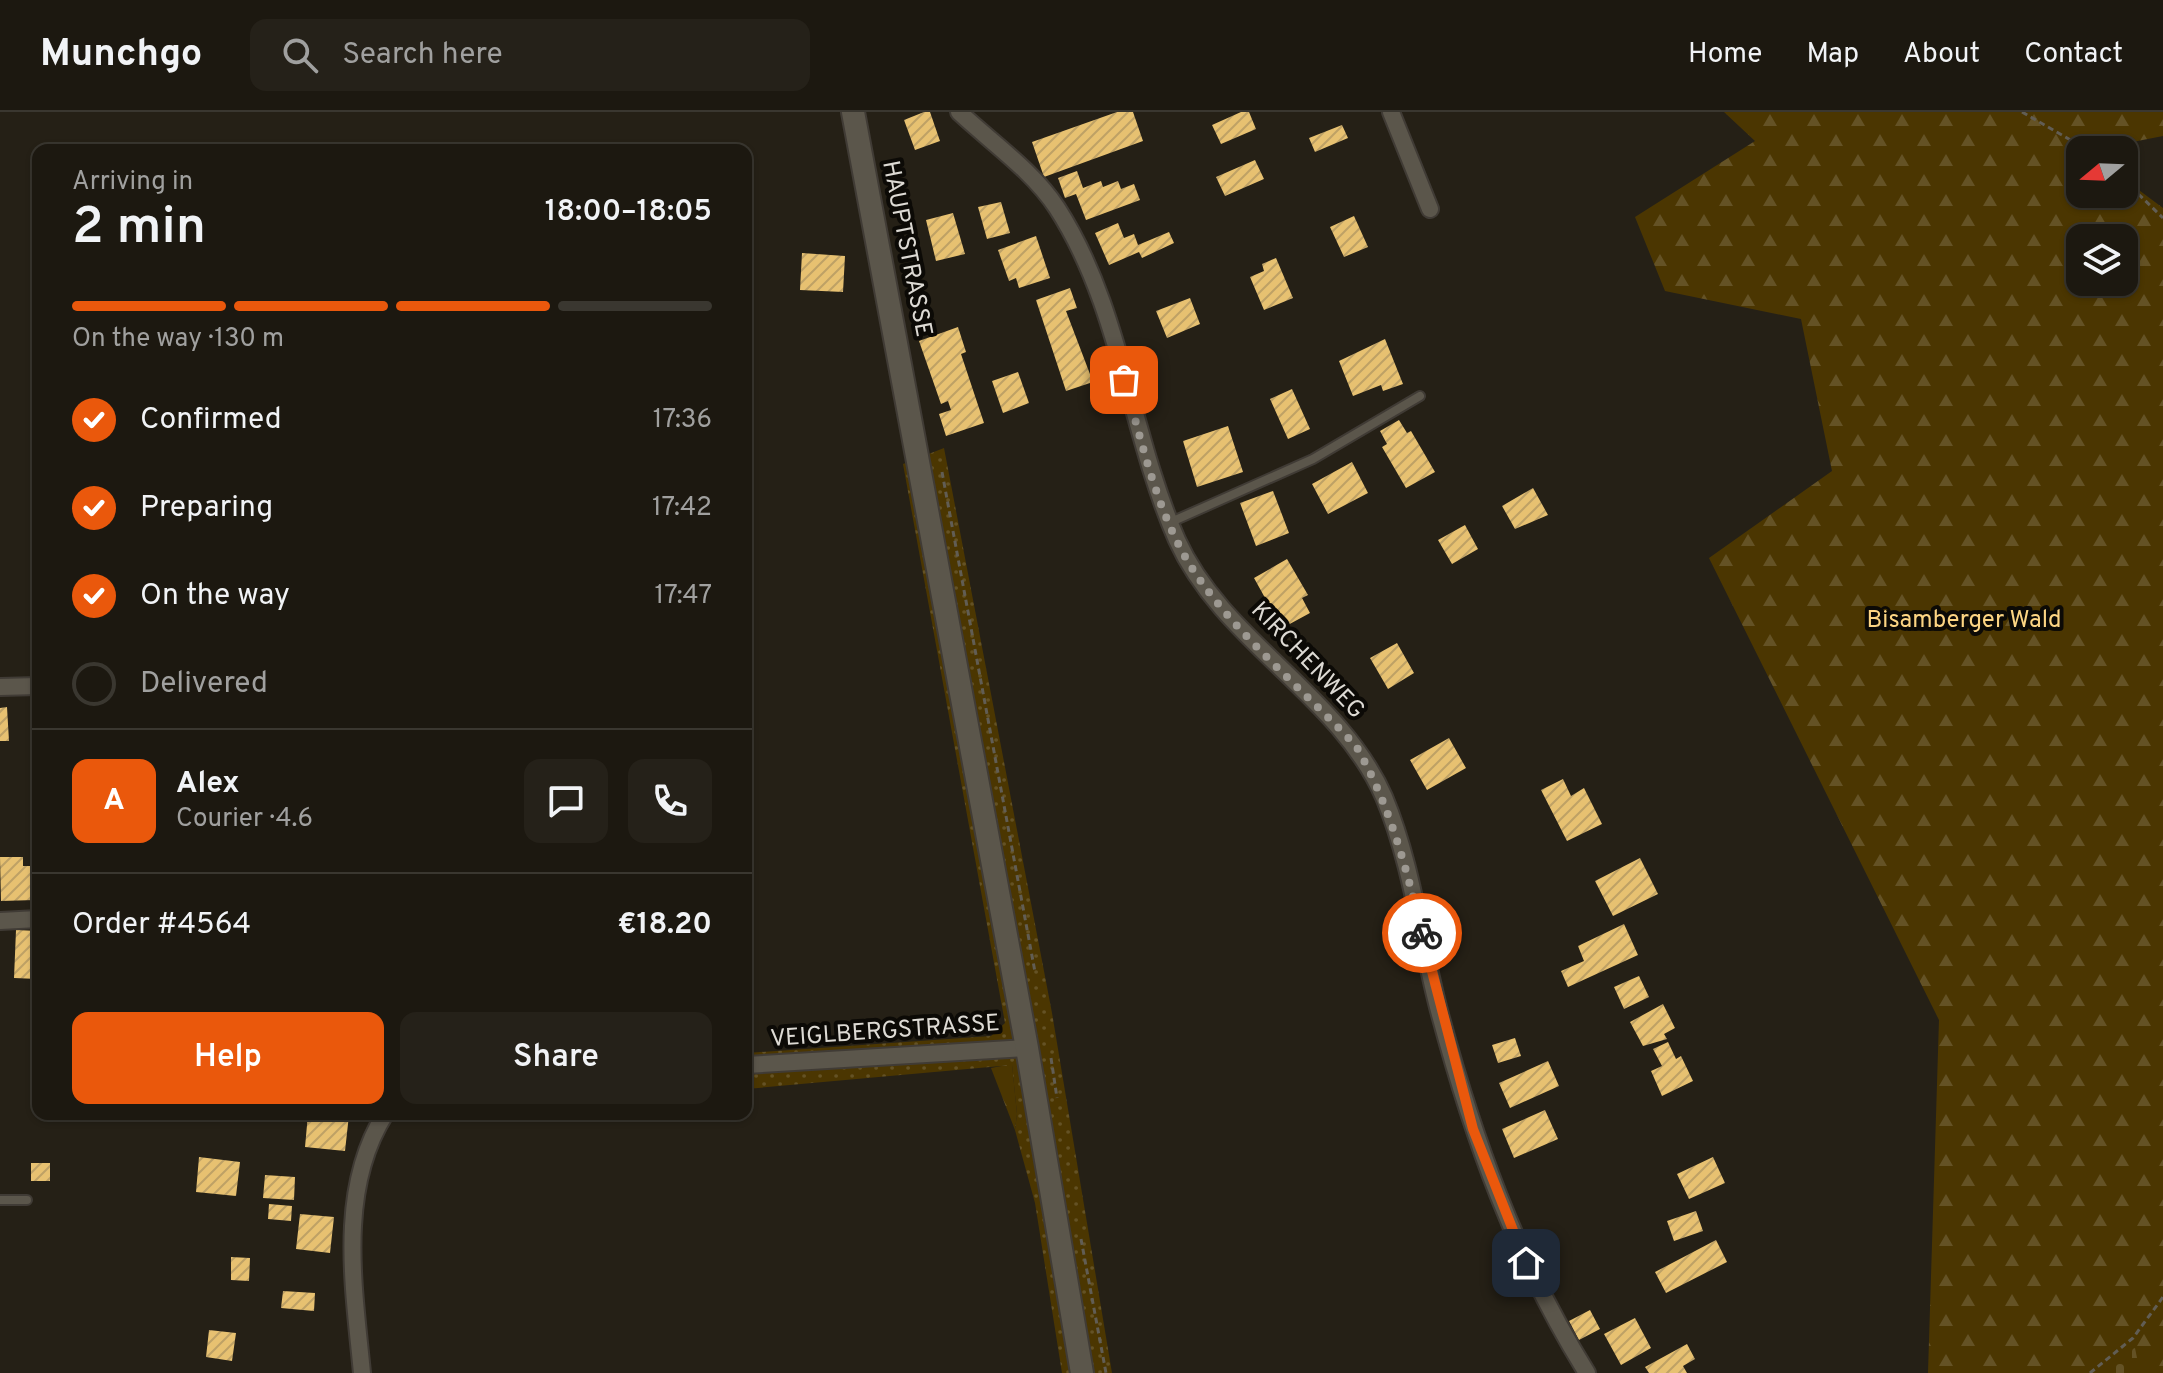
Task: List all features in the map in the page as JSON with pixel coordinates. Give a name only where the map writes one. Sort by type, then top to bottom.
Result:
[{"type":"main road","name":"HAUPTSTRASSE","points":[[853,112],[1027,1048],[1082,1373]]},
{"type":"street","name":"KIRCHENWEG","points":[[959,112],[1043,191],[1072,236],[1107,323],[1154,483],[1170,522],[1201,581],[1229,615],[1356,746],[1383,796],[1410,884],[1438,1005],[1473,1129],[1515,1240],[1548,1309],[1587,1373]]},
{"type":"street","points":[[1391,112],[1430,209]]},
{"type":"street","points":[[0,687],[32,686]]},
{"type":"street","points":[[0,921],[32,919]]},
{"type":"street","name":"VEIGLBERGSTRASSE","points":[[752,1065],[1027,1048]]},
{"type":"street","points":[[362,1373],[353,1275],[355,1195],[368,1147],[382,1120]]},
{"type":"lane","points":[[1170,522],[1313,459],[1420,396]]},
{"type":"lane","points":[[0,1200],[27,1200]]},
{"type":"path","points":[[2022,112],[2066,137]]},
{"type":"path","points":[[2138,194],[2163,218]]},
{"type":"path","points":[[2090,1373],[2133,1338],[2163,1297]]},
{"type":"green space","name":"Bisamberger Wald","points":[[1724,112],[2163,112],[2163,136],[2138,141],[2138,136],[2066,136],[2066,208],[2138,208],[2138,189],[2163,208],[2163,1373],[1928,1373],[1939,1020],[1709,558],[1832,471],[1801,319],[1665,291],[1635,217],[1755,141]]},
{"type":"green space","points":[[944,448],[1052,1013],[1112,1373],[1062,1373],[1035,1203],[1015,1130],[1017,1114],[1012,1065],[752,1088],[752,1053],[991,1036],[1005,1023],[903,464]]},
{"type":"green space","points":[[1012,1064],[1017,1114],[1015,1130],[991,1068]]},
{"type":"green space","points":[[2133,1338],[2140,1373],[2089,1373]]},
{"type":"building","points":[[930,112],[940,141],[915,150],[904,120]]},
{"type":"building","points":[[1117,112],[1133,112],[1143,141],[1044,177],[1032,142]]},
{"type":"building","points":[[1241,112],[1249,112],[1256,129],[1221,144],[1212,125]]},
{"type":"building","points":[[1342,125],[1348,138],[1315,152],[1309,138]]},
{"type":"building","points":[[1255,160],[1264,179],[1225,196],[1216,177]]},
{"type":"building","points":[[1077,171],[1083,188],[1101,181],[1103,187],[1118,181],[1121,189],[1134,184],[1140,200],[1086,220],[1076,194],[1065,198],[1058,178]]},
{"type":"building","points":[[1001,202],[1010,233],[987,239],[978,207]]},
{"type":"building","points":[[953,213],[965,254],[936,261],[926,220]]},
{"type":"building","points":[[1354,216],[1368,247],[1344,257],[1330,227]]},
{"type":"building","points":[[1118,223],[1124,238],[1134,234],[1138,245],[1169,232],[1174,243],[1142,258],[1139,252],[1109,265],[1095,233]]},
{"type":"building","points":[[1036,236],[1050,278],[1019,288],[1016,278],[1009,281],[998,250]]},
{"type":"building","points":[[802,253],[845,256],[843,292],[800,290]]},
{"type":"building","points":[[1276,258],[1293,298],[1264,310],[1250,277],[1264,271],[1262,264]]},
{"type":"building","points":[[1070,288],[1077,308],[1066,311],[1093,382],[1066,391],[1036,300]]},
{"type":"building","points":[[1190,298],[1200,324],[1167,338],[1156,311]]},
{"type":"building","points":[[958,327],[966,352],[961,354],[984,423],[946,436],[939,414],[951,410],[948,401],[941,404],[919,341]]},
{"type":"building","points":[[1385,339],[1403,384],[1383,391],[1381,385],[1353,396],[1339,361]]},
{"type":"building","points":[[1018,372],[1029,403],[1003,413],[992,381]]},
{"type":"building","points":[[1292,389],[1310,429],[1288,439],[1270,399]]},
{"type":"building","points":[[1399,420],[1407,433],[1411,431],[1435,472],[1406,488],[1382,447],[1387,444],[1380,431]]},
{"type":"building","points":[[1228,426],[1243,472],[1197,487],[1183,441]]},
{"type":"building","points":[[1352,462],[1368,493],[1328,514],[1312,484]]},
{"type":"building","points":[[1533,488],[1548,515],[1515,529],[1502,506]]},
{"type":"building","points":[[1273,491],[1289,533],[1256,546],[1240,503]]},
{"type":"building","points":[[1465,525],[1478,549],[1452,564],[1438,540]]},
{"type":"building","points":[[1287,559],[1308,595],[1302,598],[1310,613],[1286,626],[1278,611],[1274,614],[1254,578]]},
{"type":"building","points":[[1397,643],[1414,673],[1388,689],[1370,658]]},
{"type":"building","points":[[7,707],[9,741],[0,741],[0,708]]},
{"type":"building","points":[[1449,738],[1466,768],[1427,790],[1410,760]]},
{"type":"building","points":[[1563,779],[1571,796],[1584,788],[1602,824],[1567,841],[1541,790]]},
{"type":"building","points":[[0,857],[23,857],[23,866],[32,866],[32,900],[1,901]]},
{"type":"building","points":[[1640,858],[1658,894],[1613,916],[1595,881]]},
{"type":"building","points":[[1624,924],[1638,955],[1568,987],[1561,971],[1584,961],[1578,946]]},
{"type":"building","points":[[16,930],[32,931],[32,979],[14,978]]},
{"type":"building","points":[[1639,976],[1649,997],[1624,1009],[1614,987]]},
{"type":"building","points":[[1663,1004],[1675,1028],[1664,1034],[1667,1039],[1643,1046],[1630,1022]]},
{"type":"building","points":[[1515,1038],[1521,1056],[1498,1063],[1492,1045]]},
{"type":"building","points":[[1668,1042],[1676,1059],[1681,1056],[1693,1081],[1662,1096],[1651,1071],[1662,1066],[1653,1049]]},
{"type":"building","points":[[1548,1061],[1559,1086],[1510,1108],[1499,1083]]},
{"type":"building","points":[[1545,1110],[1558,1139],[1514,1158],[1502,1129]]},
{"type":"building","points":[[307,1120],[348,1120],[345,1151],[305,1147]]},
{"type":"building","points":[[199,1157],[240,1162],[236,1196],[196,1192]]},
{"type":"building","points":[[1713,1157],[1725,1183],[1689,1199],[1677,1174]]},
{"type":"building","points":[[31,1163],[50,1163],[50,1181],[31,1181]]},
{"type":"building","points":[[265,1175],[295,1177],[294,1200],[263,1198]]},
{"type":"building","points":[[269,1204],[292,1206],[291,1221],[268,1219]]},
{"type":"building","points":[[1696,1211],[1703,1231],[1674,1241],[1667,1221]]},
{"type":"building","points":[[300,1214],[334,1217],[330,1253],[296,1249]]},
{"type":"building","points":[[1716,1240],[1727,1262],[1666,1293],[1655,1272]]},
{"type":"building","points":[[231,1257],[250,1258],[249,1281],[231,1280]]},
{"type":"building","points":[[283,1291],[315,1293],[314,1311],[281,1308]]},
{"type":"building","points":[[1590,1310],[1600,1329],[1579,1340],[1569,1321]]},
{"type":"building","points":[[1635,1318],[1651,1348],[1621,1365],[1604,1334]]},
{"type":"building","points":[[209,1330],[236,1333],[232,1361],[206,1357]]},
{"type":"building","points":[[1687,1344],[1695,1359],[1683,1366],[1687,1373],[1649,1373],[1645,1367]]},
{"type":"way so far","points":[[1124,380],[1154,483],[1189,563],[1229,615],[1356,746],[1369,769],[1395,828],[1422,933]]},
{"type":"route","points":[[1422,933],[1438,1005],[1473,1129],[1526,1263]]}]
